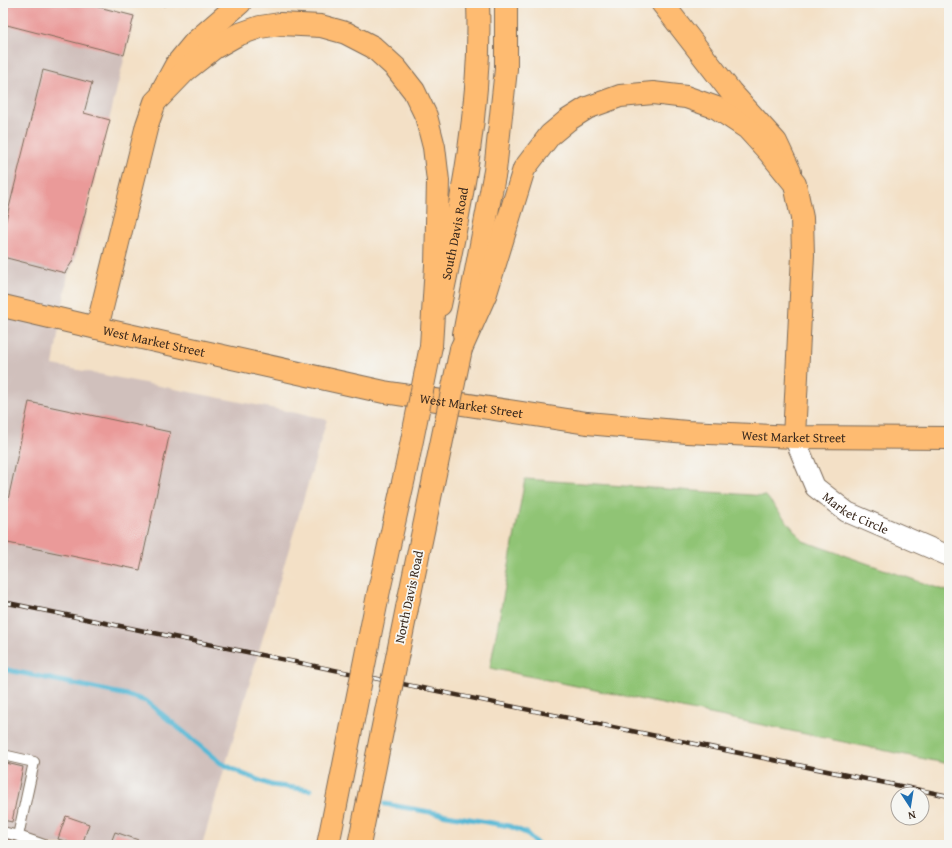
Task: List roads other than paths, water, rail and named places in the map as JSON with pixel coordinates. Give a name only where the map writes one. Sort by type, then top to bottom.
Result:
[{"type":"main road","points":[[97,328],[147,125],[155,102],[176,65],[195,42],[240,3]]},
{"type":"main road","name":"South Davis Road","points":[[328,845],[378,595],[456,230],[466,174],[474,119],[477,78],[478,3]]},
{"type":"main road","name":"South Davis Road","points":[[461,349],[495,171],[506,69],[506,3]]},
{"type":"main road","points":[[662,3],[731,92],[776,142],[795,184],[802,218],[803,255],[794,437]]},
{"type":"main road","points":[[155,102],[186,70],[214,48],[237,35],[260,27],[280,24],[321,26],[346,33],[373,47],[396,68],[414,91],[426,116],[434,147],[438,181],[436,265],[431,346]]},
{"type":"main road","points":[[461,349],[486,293],[524,169],[550,135],[568,120],[587,108],[620,96],[654,93],[686,97],[717,108],[747,128],[795,184]]},
{"type":"main road","name":"West Market Street","points":[[3,306],[384,392],[587,423],[687,432],[794,437],[949,438]]},
{"type":"main road","name":"North Davis Road","points":[[359,845],[461,349]]},
{"type":"street","name":"Market Circle","points":[[794,437],[815,487],[847,512],[949,556]]},
{"type":"lane","points":[[3,755],[34,762],[23,840]]},
{"type":"lane","points":[[3,832],[23,840],[44,845]]},
{"type":"waterway","points":[[3,669],[127,695],[146,701],[221,763],[243,774],[271,785],[310,790]]},
{"type":"waterway","points":[[385,804],[509,826],[526,833],[538,845]]},
{"type":"railway","points":[[3,602],[949,796]]}]
